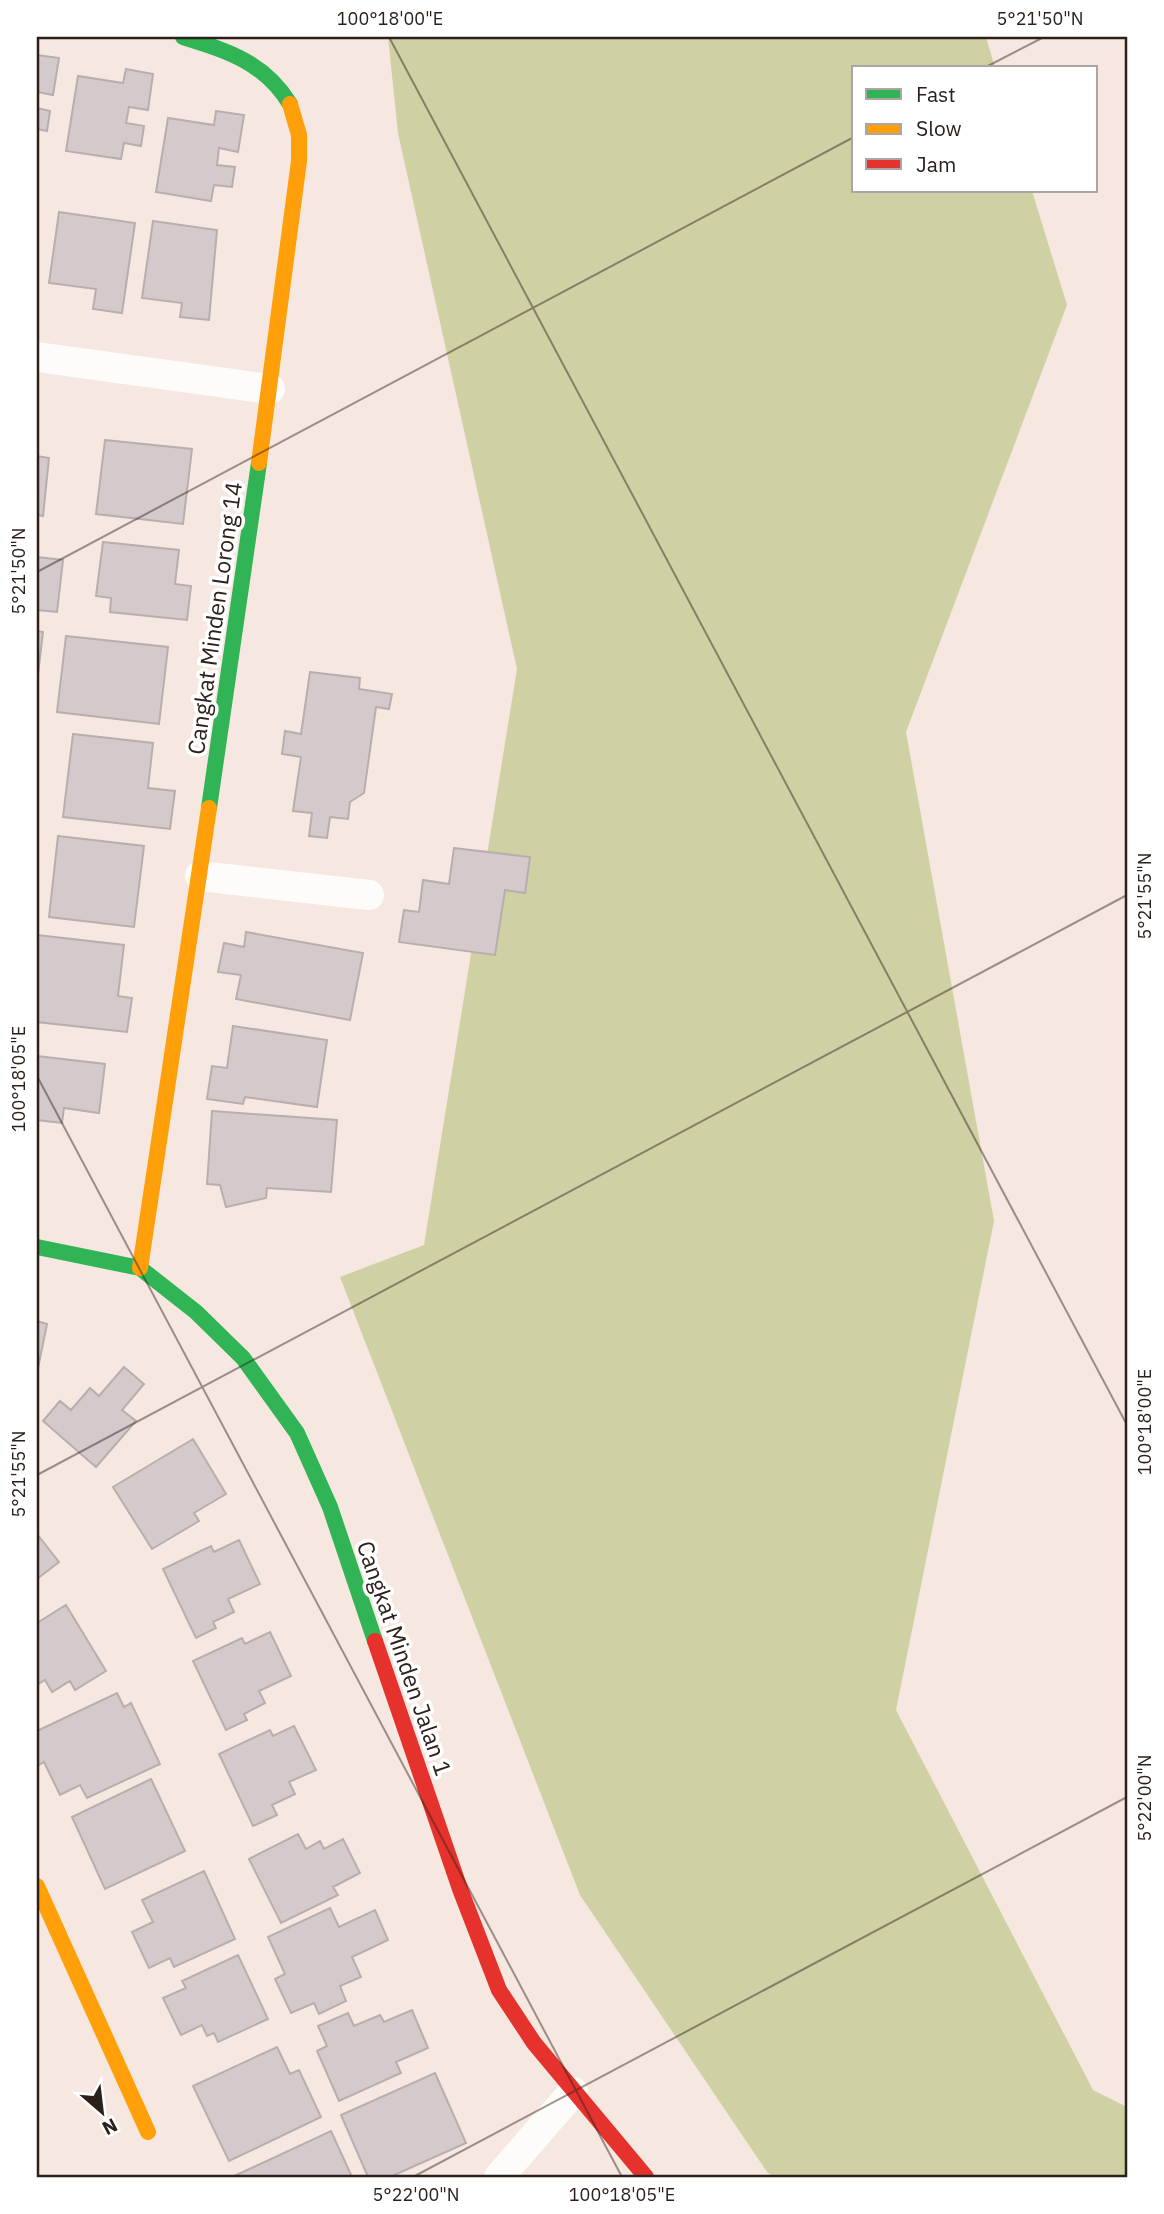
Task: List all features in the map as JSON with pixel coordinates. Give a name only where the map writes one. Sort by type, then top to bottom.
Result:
[{"type":"street","name":"Cangkat Minden Lorong 14","points":[[140,1268],[270,389],[298,163],[297,124],[289,102],[273,79],[253,62],[183,37]]},
{"type":"street","points":[[37,357],[270,389]]},
{"type":"street","points":[[200,876],[369,895]]},
{"type":"street","name":"Cangkat Minden Jalan 1","points":[[37,1247],[140,1268],[196,1312],[243,1358],[297,1433],[330,1507],[419,1772],[499,1990],[534,2043],[646,2177]]},
{"type":"street","points":[[37,1886],[148,2132]]},
{"type":"street","points":[[499,2177],[573,2092]]},
{"type":"green space","points":[[388,37],[986,37],[994,66],[852,66],[852,192],[1032,192],[1067,305],[906,732],[994,1221],[896,1710],[1093,2090],[1127,2107],[1127,2177],[774,2177],[767,2172],[580,1895],[340,1277],[424,1245],[517,669],[398,133]]},
{"type":"building","points":[[37,55],[59,58],[53,95],[37,92]]},
{"type":"building","points":[[126,69],[153,74],[148,110],[129,107],[126,123],[144,126],[141,146],[124,143],[121,159],[66,151],[78,76],[123,83]]},
{"type":"building","points":[[37,108],[50,111],[47,131],[37,129]]},
{"type":"building","points":[[216,111],[244,115],[238,152],[219,148],[217,165],[235,167],[232,187],[214,185],[211,201],[156,192],[168,118],[214,125]]},
{"type":"building","points":[[59,212],[135,223],[122,313],[93,309],[96,289],[49,283]]},
{"type":"building","points":[[153,221],[217,230],[209,320],[180,317],[182,303],[142,298]]},
{"type":"building","points":[[105,440],[192,449],[183,524],[96,514]]},
{"type":"building","points":[[37,456],[49,458],[43,516],[37,515]]},
{"type":"building","points":[[103,542],[179,550],[175,584],[191,586],[187,620],[110,612],[111,598],[96,596]]},
{"type":"building","points":[[37,557],[63,560],[57,612],[37,610]]},
{"type":"building","points":[[37,631],[43,632],[37,683]]},
{"type":"building","points":[[66,636],[168,647],[159,724],[57,712]]},
{"type":"building","points":[[310,672],[360,678],[359,689],[392,694],[389,709],[376,707],[364,793],[350,802],[348,819],[330,817],[327,838],[309,836],[312,813],[293,811],[301,757],[282,754],[285,731],[301,734]]},
{"type":"building","points":[[73,734],[153,743],[148,788],[175,791],[170,829],[63,817]]},
{"type":"building","points":[[58,836],[144,846],[134,927],[49,917]]},
{"type":"building","points":[[454,848],[530,857],[525,893],[505,890],[495,955],[399,942],[404,910],[419,912],[423,880],[449,884]]},
{"type":"building","points":[[246,932],[363,953],[350,1020],[236,999],[241,975],[218,972],[224,943],[244,947]]},
{"type":"building","points":[[37,935],[124,945],[118,996],[132,998],[127,1032],[37,1022]]},
{"type":"building","points":[[233,1026],[327,1040],[317,1107],[245,1097],[243,1104],[207,1099],[212,1066],[227,1068]]},
{"type":"building","points":[[37,1056],[105,1064],[99,1113],[64,1108],[62,1123],[37,1120]]},
{"type":"building","points":[[212,1111],[337,1120],[331,1192],[267,1188],[266,1198],[226,1207],[220,1185],[207,1184]]},
{"type":"building","points":[[37,1321],[47,1324],[37,1373]]},
{"type":"building","points":[[124,1367],[144,1384],[122,1410],[136,1421],[96,1467],[43,1421],[60,1401],[71,1410],[90,1388],[99,1396]]},
{"type":"building","points":[[193,1439],[226,1494],[194,1513],[199,1521],[152,1549],[113,1487]]},
{"type":"building","points":[[37,1534],[59,1562],[37,1579]]},
{"type":"building","points":[[239,1540],[260,1584],[228,1599],[234,1612],[213,1622],[216,1628],[196,1638],[163,1569],[211,1546],[214,1552]]},
{"type":"building","points":[[66,1605],[106,1671],[75,1690],[70,1681],[52,1692],[45,1680],[37,1685],[37,1623]]},
{"type":"building","points":[[270,1632],[291,1676],[259,1691],[265,1703],[244,1714],[247,1720],[226,1730],[193,1661],[242,1638],[245,1644]]},
{"type":"building","points":[[117,1693],[124,1707],[131,1703],[160,1764],[87,1798],[80,1785],[60,1795],[44,1762],[37,1766],[37,1731]]},
{"type":"building","points":[[294,1726],[316,1770],[289,1782],[295,1794],[272,1805],[277,1815],[253,1826],[219,1754],[270,1730],[273,1736]]},
{"type":"building","points":[[151,1779],[185,1851],[105,1889],[72,1817]]},
{"type":"building","points":[[298,1834],[306,1849],[320,1841],[324,1849],[343,1839],[360,1873],[333,1887],[338,1895],[281,1923],[249,1859]]},
{"type":"building","points":[[204,1871],[235,1939],[174,1967],[170,1958],[149,1968],[132,1932],[153,1922],[142,1900]]},
{"type":"building","points":[[330,1908],[339,1927],[375,1910],[388,1940],[352,1957],[361,1977],[340,1986],[346,2001],[319,2014],[314,2003],[291,2013],[275,1979],[285,1974],[268,1937]]},
{"type":"building","points":[[238,1955],[268,2019],[218,2042],[214,2033],[207,2036],[202,2025],[181,2035],[163,1998],[186,1988],[182,1981]]},
{"type":"building","points":[[412,2010],[428,2048],[396,2062],[401,2073],[339,2101],[317,2051],[327,2046],[318,2026],[348,2013],[354,2026],[380,2015],[384,2022]]},
{"type":"building","points":[[277,2047],[290,2074],[299,2070],[321,2117],[229,2161],[193,2086]]},
{"type":"building","points":[[435,2073],[466,2143],[390,2177],[368,2177],[341,2115]]},
{"type":"building","points":[[331,2131],[352,2177],[232,2177]]},
{"type":"traffic: fast","points":[[183,37],[230,53],[257,68],[290,104]]},
{"type":"traffic: fast","points":[[209,808],[259,463]]},
{"type":"traffic: fast","points":[[37,1247],[140,1268],[196,1312],[243,1358],[297,1433],[330,1507],[375,1641]]},
{"type":"traffic: slow","points":[[259,463],[299,161],[299,135],[290,104]]},
{"type":"traffic: slow","points":[[140,1268],[209,808]]},
{"type":"traffic: slow","points":[[37,1886],[148,2132]]},
{"type":"traffic: jam","points":[[375,1641],[460,1889],[499,1990],[534,2043],[646,2177]]}]
